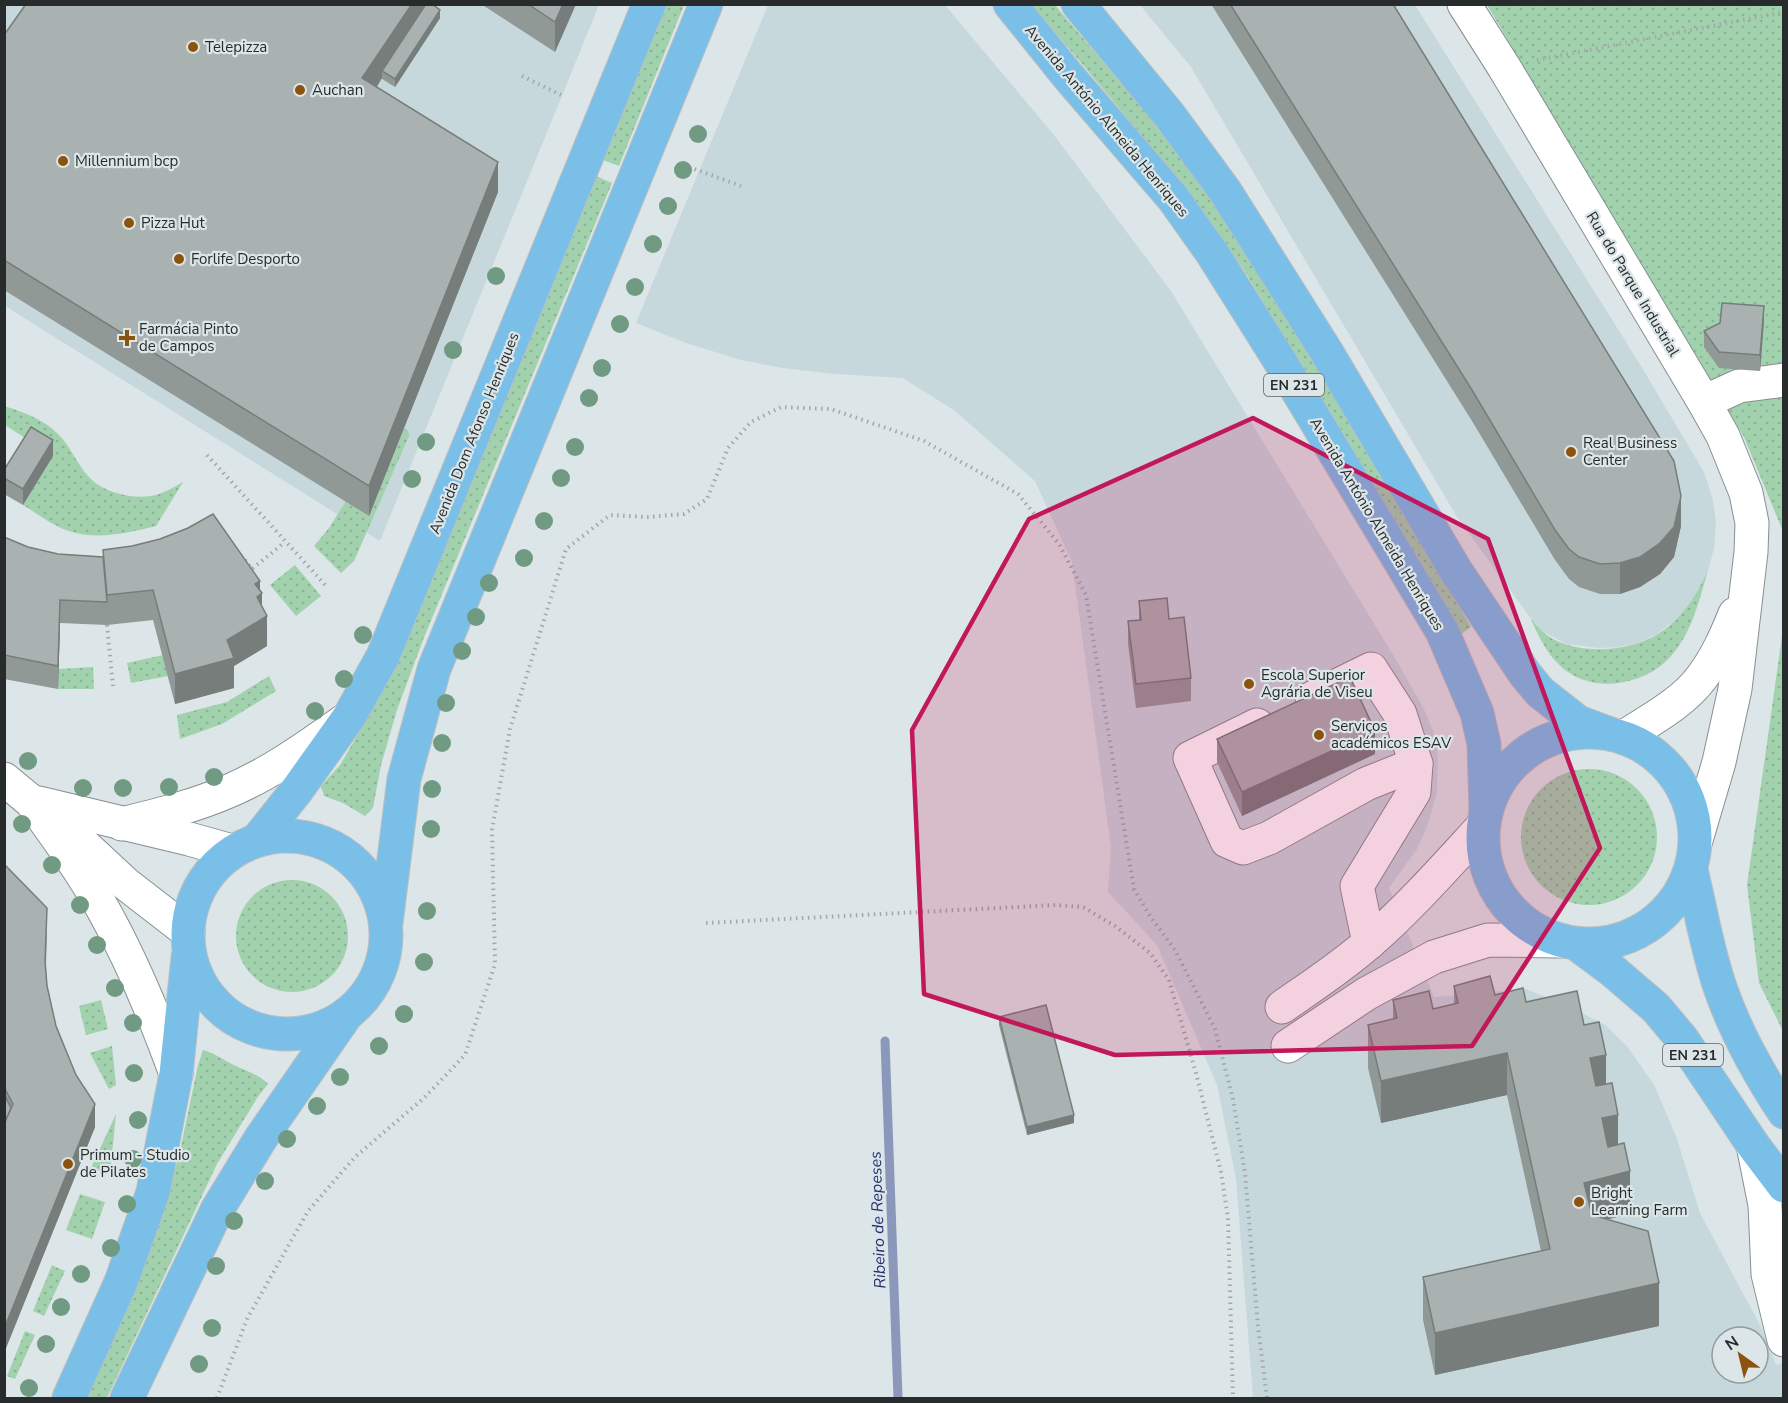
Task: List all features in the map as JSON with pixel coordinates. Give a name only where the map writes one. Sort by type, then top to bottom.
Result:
[{"type":"main road","name":"Avenida Dom Afonso Henriques","points":[[245,845],[297,790],[349,717],[383,656],[649,4]]},
{"type":"main road","points":[[128,1398],[217,1210],[261,1138],[345,1016],[365,998],[378,976],[386,950],[386,923],[404,779],[435,669],[706,4]]},
{"type":"main road","points":[[665,106],[717,35],[731,4]]},
{"type":"main road","name":"Avenida António Almeida Henriques","points":[[1010,4],[1173,198],[1212,253],[1278,357],[1442,631],[1477,713],[1484,744],[1485,818]]},
{"type":"main road","name":"EN 231","points":[[1078,4],[1170,116],[1225,191],[1320,341],[1456,572],[1525,674],[1540,692],[1578,722],[1647,748],[1666,764],[1682,785],[1692,808],[1694,855],[1708,946],[1721,991],[1758,1071],[1784,1112]]},
{"type":"main road","name":"EN 231","points":[[1617,735],[1595,732],[1567,734],[1540,744],[1517,761],[1498,783],[1485,818],[1486,865],[1496,892],[1514,914],[1537,932],[1569,943],[1613,971],[1656,1008],[1682,1039],[1753,1145],[1784,1186]]},
{"type":"main road","points":[[69,1398],[121,1282],[153,1192],[176,1074],[188,942],[187,923],[195,895],[210,871],[245,845],[287,835],[316,839],[342,852],[364,870],[379,895],[386,923]]},
{"type":"main road","name":"EN 231","points":[[1569,943],[1604,944],[1630,937],[1658,920],[1680,894],[1694,855]]},
{"type":"main road","points":[[188,942],[199,984],[220,1010],[249,1028],[282,1035],[315,1031],[345,1016]]},
{"type":"street","name":"Rua do Parque Industrial","points":[[1464,4],[1704,402],[1723,436],[1746,493],[1752,523],[1749,582],[1736,689],[1694,855]]},
{"type":"street","points":[[1704,402],[1739,386],[1784,380]]},
{"type":"street","name":"Rua do Parque Industrial","points":[[1617,735],[1671,706],[1701,678],[1721,648],[1749,582]]},
{"type":"street","points":[[1369,943],[1357,886],[1414,792],[1416,764],[1400,714],[1371,669],[1190,758],[1227,841],[1243,848],[1269,838],[1366,784],[1416,764]]},
{"type":"street","points":[[122,824],[180,809],[229,791],[292,758],[349,717]]},
{"type":"street","points":[[4,779],[84,845],[188,942]]},
{"type":"street","points":[[32,801],[189,839],[245,845]]},
{"type":"street","points":[[32,801],[105,912],[155,1016],[176,1074]]},
{"type":"street","points":[[1282,1007],[1322,980],[1394,920],[1485,818]]},
{"type":"street","points":[[1288,1046],[1366,994],[1434,957],[1488,940],[1569,943]]},
{"type":"street","points":[[1753,1145],[1765,1205],[1768,1274],[1784,1340]]},
{"type":"path","points":[[1504,67],[1784,12]]},
{"type":"path","points":[[522,76],[561,95]]},
{"type":"path","points":[[689,167],[741,186]]},
{"type":"path","points":[[217,1398],[247,1319],[308,1211],[355,1157],[424,1098],[465,1055],[495,964],[492,830],[510,729],[566,549],[610,515],[648,518],[684,514],[707,499],[728,448],[751,422],[781,407],[831,409],[924,441],[1018,494],[1059,543],[1086,595],[1134,889],[1175,950],[1215,1029],[1233,1099],[1245,1173],[1258,1327],[1267,1398]]},
{"type":"path","points":[[207,455],[328,588]]},
{"type":"path","points":[[245,559],[252,569],[285,542]]},
{"type":"path","points":[[107,625],[113,686]]},
{"type":"path","points":[[706,923],[1056,905],[1083,907],[1150,953],[1169,980],[1221,1172],[1228,1218],[1233,1398]]},
{"type":"highlighted area","points":[[1253,418],[1488,539],[1600,848],[1472,1046],[1115,1055],[924,994],[912,730],[1029,519]]},
{"type":"shaded area","points":[[4,5],[599,5],[380,541],[5,306]]},
{"type":"shaded area","name":"Escola Superior Agrária de Viseu","points":[[768,5],[945,5],[1054,135],[1171,291],[1424,709],[1433,731],[1438,755],[1437,792],[1427,827],[1417,849],[1389,888],[1434,997],[1526,989],[1570,1007],[1605,1025],[1627,1046],[1654,1085],[1676,1136],[1700,1213],[1760,1325],[1710,1325],[1710,1385],[1770,1385],[1770,1350],[1776,1365],[1783,1363],[1783,1398],[1253,1398],[1236,1179],[1217,1085],[1157,945],[1108,892],[1111,847],[1072,562],[1035,481],[955,411],[903,378],[782,368],[741,360],[686,343],[636,323]]},
{"type":"shaded area","points":[[1140,5],[1415,5],[1641,366],[1704,472],[1713,500],[1716,523],[1714,549],[1699,591],[1689,606],[1674,621],[1657,634],[1638,643],[1599,648],[1566,644],[1542,631],[1531,619],[1457,517],[1191,67]]},
{"type":"green space","points":[[666,5],[684,5],[619,166],[603,160]]},
{"type":"green space","points":[[1032,5],[1055,5],[1139,104],[1207,192],[1258,268],[1471,627],[1461,634],[1247,275],[1170,171]]},
{"type":"green space","points":[[1487,5],[1783,5],[1783,1031],[1759,983],[1747,885],[1782,636],[1782,529],[1744,437]]},
{"type":"green space","points":[[596,176],[612,183],[423,640],[397,710],[381,765],[373,808],[365,816],[343,803],[324,796],[321,786],[340,765],[367,719],[550,292]]},
{"type":"green space","points":[[4,406],[32,416],[51,428],[67,445],[88,476],[107,490],[143,497],[165,492],[183,482],[156,526],[107,535],[71,532],[59,527],[23,505],[53,456],[5,425]]},
{"type":"green space","points":[[404,429],[408,430],[409,436],[354,561],[341,573],[314,546],[346,501],[369,516]]},
{"type":"green space","points":[[295,565],[321,596],[296,616],[270,585]]},
{"type":"green space","points":[[1708,570],[1694,614],[1679,646],[1662,665],[1650,673],[1623,682],[1594,683],[1568,672],[1550,655],[1531,619],[1551,638],[1576,647],[1605,649],[1633,645],[1658,634],[1681,614],[1694,597]]},
{"type":"green space","points":[[163,655],[168,676],[131,683],[127,663]]},
{"type":"green space","points":[[93,667],[94,689],[58,689],[58,669]]},
{"type":"green space","points":[[269,676],[276,691],[222,724],[180,739],[177,715],[227,702]]},
{"type":"green space","points":[[1589,769],[1615,775],[1637,789],[1651,811],[1657,837],[1651,863],[1637,885],[1615,899],[1589,905],[1563,899],[1541,885],[1527,863],[1521,837],[1527,811],[1541,789],[1563,775]]},
{"type":"green space","points":[[292,880],[314,884],[332,896],[344,914],[348,936],[344,958],[332,976],[314,988],[292,992],[270,988],[252,976],[240,958],[236,936],[240,914],[252,896],[270,884]]},
{"type":"green space","points":[[101,1000],[108,1029],[86,1035],[79,1006]]},
{"type":"green space","points":[[112,1046],[116,1085],[109,1089],[90,1053]]},
{"type":"green space","points":[[203,1050],[256,1075],[268,1084],[217,1164],[107,1398],[85,1398],[134,1294],[162,1217]]},
{"type":"green space","points":[[116,1114],[110,1174],[91,1168]]},
{"type":"green space","points":[[80,1194],[105,1202],[92,1239],[66,1230]]},
{"type":"green space","points":[[52,1265],[65,1271],[44,1316],[33,1311]]},
{"type":"green space","points":[[25,1331],[35,1335],[15,1379],[7,1376]]},
{"type":"building","points":[[26,4],[412,4],[362,78],[498,162],[369,486],[4,260],[4,35]]},
{"type":"building","points":[[426,4],[432,4],[440,10],[395,79],[382,71]]},
{"type":"building","points":[[528,4],[563,4],[555,22]]},
{"type":"building","points":[[1230,4],[1393,4],[1674,461],[1681,496],[1674,527],[1660,543],[1640,557],[1620,563],[1600,564],[1579,557],[1569,549],[1555,530],[1472,390]]},
{"type":"building","points":[[1722,303],[1764,306],[1760,355],[1719,352],[1704,331],[1720,323]]},
{"type":"building","points":[[31,427],[53,440],[23,489],[4,478],[4,470]]},
{"type":"building","points":[[213,514],[260,581],[255,584],[262,593],[257,597],[267,616],[227,640],[234,658],[175,674],[153,590],[107,595],[103,550],[160,539],[188,528]]},
{"type":"building","points":[[4,537],[28,547],[58,554],[103,557],[107,602],[60,600],[58,666],[4,655]]},
{"type":"building","points":[[1167,598],[1169,619],[1184,617],[1191,678],[1136,684],[1128,621],[1141,620],[1139,601]]},
{"type":"building","points":[[1350,677],[1375,731],[1242,792],[1217,739]]},
{"type":"building","points":[[4,864],[47,908],[45,961],[47,986],[56,1026],[76,1075],[95,1104],[4,1329],[4,1124],[13,1104],[4,1087]]},
{"type":"building","points":[[1490,976],[1495,995],[1523,988],[1526,1002],[1577,991],[1584,1025],[1599,1022],[1606,1055],[1590,1058],[1596,1086],[1612,1083],[1618,1115],[1602,1118],[1608,1147],[1624,1143],[1630,1171],[1584,1183],[1592,1215],[1648,1231],[1659,1283],[1435,1333],[1423,1277],[1550,1249],[1507,1053],[1381,1081],[1368,1025],[1397,1018],[1393,1000],[1429,991],[1433,1009],[1458,1003],[1454,986]]},
{"type":"building","points":[[1046,1005],[1074,1115],[1027,1127],[999,1017]]},
{"type":"building","points":[[4,1094],[11,1108],[4,1124]]},
{"type":"waterway","name":"Ribeiro de Repeses","points":[[885,1041],[898,1398]]},
{"type":"place","name":"Telepizza","points":[[193,47]]},
{"type":"place","name":"Auchan","points":[[300,90]]},
{"type":"place","name":"Millennium bcp","points":[[63,161]]},
{"type":"place","name":"Pizza Hut","points":[[129,223]]},
{"type":"place","name":"Forlife Desporto","points":[[179,259]]},
{"type":"place","name":"Farmácia Pinto de Campos","points":[[127,338]]},
{"type":"place","name":"Real Business Center","points":[[1571,452]]},
{"type":"place","name":"Escola Superior Agrária de Viseu","points":[[1249,684]]},
{"type":"place","name":"Serviços académicos ESAV","points":[[1319,735]]},
{"type":"place","name":"Primum - Studio de Pilates","points":[[68,1164]]},
{"type":"place","name":"Bright Learning Farm","points":[[1579,1202]]}]
